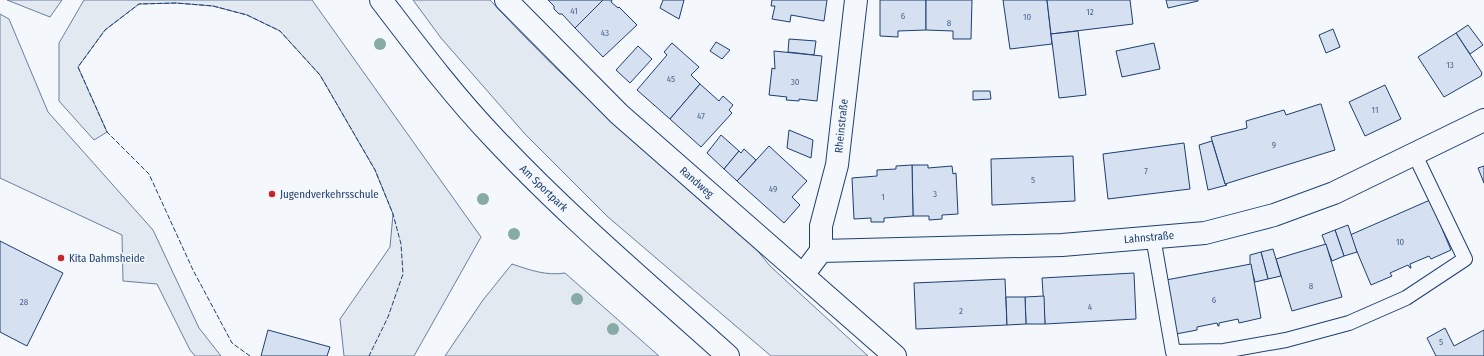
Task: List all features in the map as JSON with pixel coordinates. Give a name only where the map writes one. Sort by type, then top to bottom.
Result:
[{"type":"street","name":"Am Sportpark","points":[[381,0],[441,78],[498,143],[550,195],[728,356]]},
{"type":"street","name":"Randweg","points":[[506,0],[619,114],[895,356]]},
{"type":"street","name":"Rheinstraße","points":[[821,251],[821,226],[837,164],[856,0]]},
{"type":"street","name":"Lahnstraße","points":[[821,251],[1062,245],[1205,233],[1274,215],[1334,193],[1484,120]]},
{"type":"street","points":[[803,274],[821,251]]},
{"type":"lane","points":[[1153,237],[1173,352],[1224,351],[1286,340],[1349,323],[1406,298],[1465,259],[1414,155]]},
{"type":"shaded area","points":[[7,0],[62,0],[50,17]]},
{"type":"shaded area","points":[[84,0],[312,0],[481,237],[414,356],[344,356],[340,319],[390,247],[393,214],[375,170],[320,75],[280,31],[247,15],[213,6],[176,3],[139,4],[105,30],[78,67],[107,132],[94,140],[59,101],[59,43]]},
{"type":"shaded area","points":[[413,0],[490,0],[553,66],[654,159],[757,250],[770,266],[868,356],[771,356],[608,217],[525,134],[441,38]]},
{"type":"shaded area","points":[[0,14],[9,19],[48,112],[153,230],[199,328],[221,356],[195,356],[190,350],[157,284],[123,281],[122,235],[0,178]]},
{"type":"shaded area","points":[[512,264],[545,273],[565,273],[659,356],[445,356],[483,300]]},
{"type":"building","points":[[548,0],[603,0],[575,28],[562,14],[559,14],[554,9],[554,6]]},
{"type":"building","points":[[603,0],[612,0],[611,2],[618,8],[619,7],[637,25],[603,57],[575,28]]},
{"type":"building","points":[[663,0],[684,0],[679,19],[660,8]]},
{"type":"building","points":[[772,0],[827,0],[824,21],[791,15],[790,22],[772,19],[775,6],[771,6]]},
{"type":"building","points":[[880,0],[926,0],[926,30],[898,31],[898,37],[880,36]]},
{"type":"building","points":[[926,0],[972,0],[971,39],[953,39],[953,31],[926,30]]},
{"type":"building","points":[[1003,0],[1047,0],[1052,44],[1010,49]]},
{"type":"building","points":[[1047,0],[1130,0],[1133,24],[1051,34]]},
{"type":"building","points":[[1166,0],[1198,0],[1198,1],[1168,8]]},
{"type":"building","points":[[1468,25],[1483,45],[1470,54],[1456,33]]},
{"type":"building","points":[[1333,29],[1340,47],[1326,53],[1319,35]]},
{"type":"building","points":[[1078,31],[1086,95],[1059,98],[1051,34]]},
{"type":"building","points":[[1456,33],[1482,73],[1481,76],[1444,97],[1418,57]]},
{"type":"building","points":[[789,39],[816,41],[814,55],[788,52]]},
{"type":"building","points":[[716,42],[730,50],[722,59],[710,51]]},
{"type":"building","points":[[672,43],[699,67],[691,75],[700,84],[670,119],[637,90],[667,55],[664,52]]},
{"type":"building","points":[[1154,43],[1160,69],[1122,77],[1116,51]]},
{"type":"building","points":[[638,46],[652,59],[630,83],[616,70]]},
{"type":"building","points":[[774,51],[822,56],[817,101],[799,99],[799,101],[786,100],[787,97],[769,95],[772,68],[775,69]]},
{"type":"building","points":[[700,84],[719,101],[723,96],[733,105],[729,110],[732,113],[701,147],[670,119]]},
{"type":"building","points":[[1385,85],[1401,119],[1365,136],[1349,102]]},
{"type":"building","points":[[973,91],[990,91],[991,99],[973,100]]},
{"type":"building","points":[[1321,104],[1335,150],[1225,184],[1211,137],[1247,128],[1246,121],[1284,110],[1286,115]]},
{"type":"building","points":[[789,130],[813,140],[811,158],[787,148]]},
{"type":"building","points":[[721,135],[739,151],[724,169],[707,153]]},
{"type":"building","points":[[1212,141],[1225,184],[1227,185],[1208,190],[1199,145]]},
{"type":"building","points":[[1184,143],[1190,189],[1108,199],[1103,154]]},
{"type":"building","points":[[769,146],[807,181],[792,197],[800,205],[784,223],[737,181]]},
{"type":"building","points":[[744,149],[756,160],[737,181],[724,169],[739,151],[741,153]]},
{"type":"building","points":[[1073,156],[1075,201],[992,205],[991,159]]},
{"type":"building","points":[[912,165],[928,165],[928,168],[952,166],[953,174],[956,173],[958,214],[942,215],[942,219],[929,220],[929,216],[913,216]]},
{"type":"building","points":[[912,165],[913,216],[884,218],[884,222],[871,222],[871,218],[854,219],[852,178],[877,176],[877,170],[896,169],[896,166]]},
{"type":"building","points":[[1484,166],[1484,183],[1478,168]]},
{"type":"building","points":[[1430,200],[1451,250],[1431,259],[1429,256],[1410,264],[1411,268],[1408,265],[1390,273],[1392,276],[1371,285],[1350,235]]},
{"type":"building","points":[[1348,225],[1357,252],[1344,256],[1335,230]]},
{"type":"building","points":[[1335,230],[1344,256],[1332,261],[1322,235]]},
{"type":"building","points":[[0,241],[63,273],[27,346],[0,332]]},
{"type":"building","points":[[1326,244],[1342,297],[1292,311],[1276,259]]},
{"type":"building","points":[[1273,249],[1281,276],[1268,279],[1261,252]]},
{"type":"building","points":[[1261,252],[1268,279],[1255,282],[1250,264],[1250,255]]},
{"type":"building","points":[[1251,264],[1261,318],[1239,323],[1238,319],[1219,323],[1219,326],[1217,323],[1197,327],[1197,330],[1176,334],[1166,280]]},
{"type":"building","points":[[1134,273],[1136,319],[1045,324],[1042,278]]},
{"type":"building","points":[[1005,279],[1007,325],[916,329],[914,283]]},
{"type":"building","points":[[1044,296],[1045,324],[1026,324],[1025,297]]},
{"type":"building","points":[[1006,297],[1025,297],[1026,324],[1007,325]]},
{"type":"building","points":[[1445,328],[1454,346],[1484,330],[1484,356],[1436,356],[1427,338]]},
{"type":"building","points":[[268,330],[330,347],[327,356],[261,356]]},
{"type":"fence","points":[[250,356],[232,343],[193,270],[149,174],[107,132],[78,67],[105,30],[139,4],[176,3],[213,6],[247,15],[280,31],[320,75],[375,170],[393,214],[401,244],[403,274],[388,317],[369,356]]},
{"type":"place","name":"Jugendverkehrsschule","points":[[272,194]]},
{"type":"place","name":"Kita Dahmsheide","points":[[61,258]]}]
